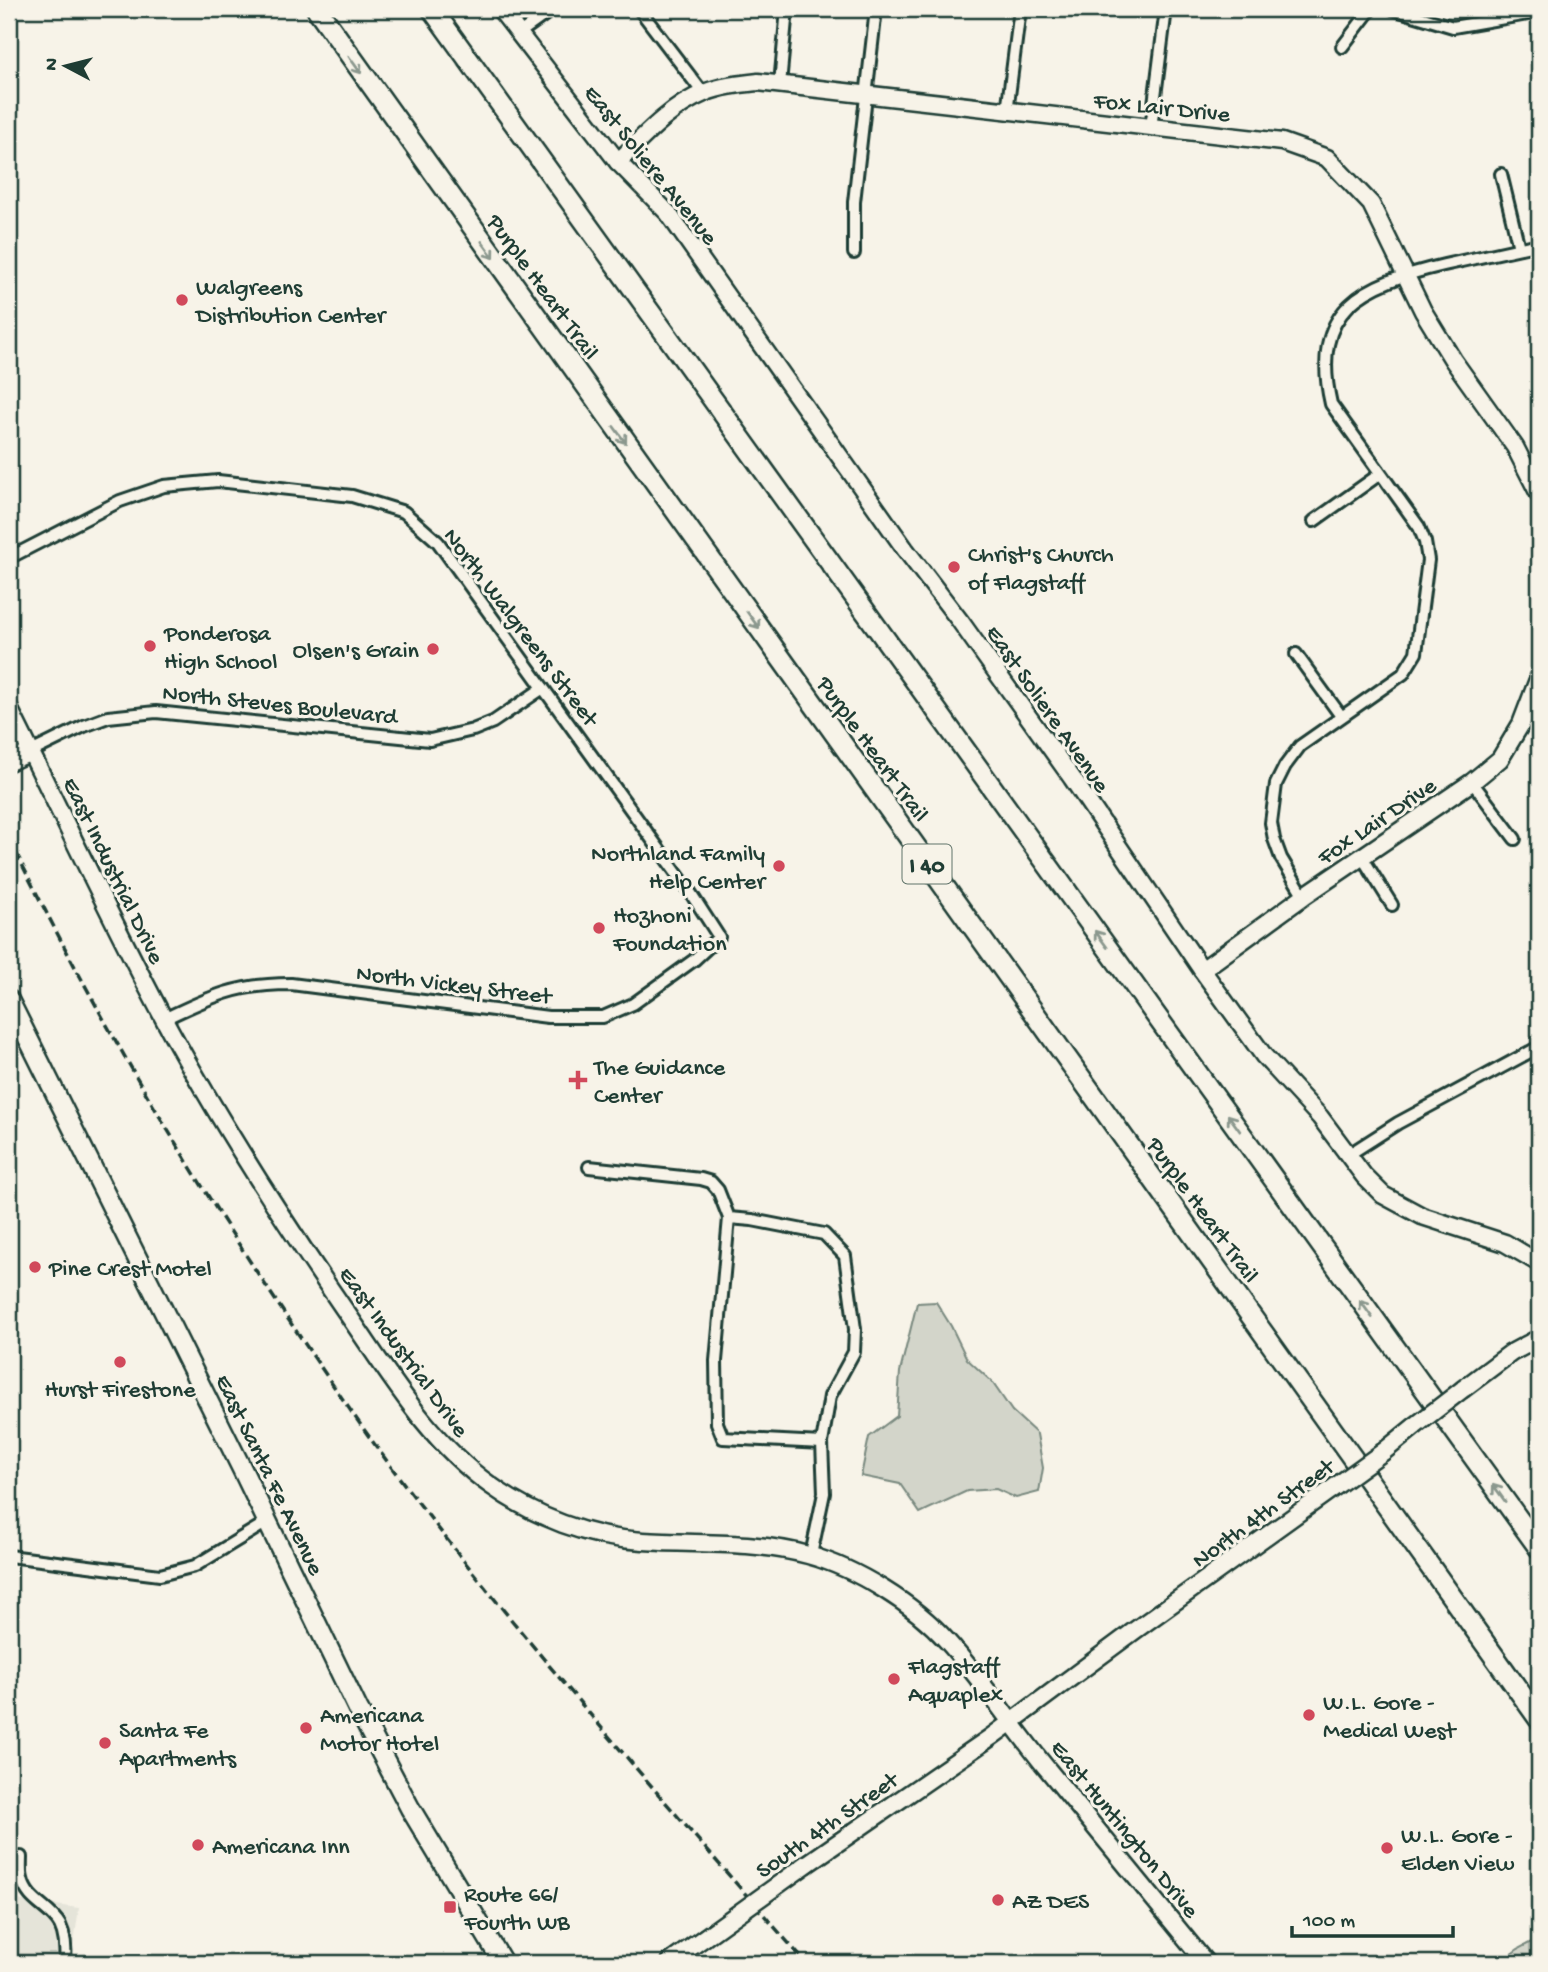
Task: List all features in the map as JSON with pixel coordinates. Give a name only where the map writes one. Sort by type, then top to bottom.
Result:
[{"type":"highway","name":"Purple Heart Trail","points":[[317,9],[1539,1719]]},
{"type":"highway","points":[[432,9],[1539,1548]]},
{"type":"main road","name":"East Santa Fe Avenue","points":[[9,1000],[358,1709],[410,1808],[503,1963]]},
{"type":"street","name":"East Soliere Avenue","points":[[500,9],[618,162],[668,212],[905,549],[961,621],[1072,778],[1202,970],[1264,1056],[1320,1117],[1383,1195],[1422,1216],[1505,1243],[1539,1263]]},
{"type":"street","points":[[517,34],[553,9]]},
{"type":"street","points":[[639,9],[703,93]]},
{"type":"street","points":[[780,84],[787,9]]},
{"type":"street","points":[[854,253],[854,202],[876,9]]},
{"type":"street","points":[[1007,112],[1020,9]]},
{"type":"street","points":[[1151,128],[1166,9]]},
{"type":"street","points":[[1342,47],[1371,9]]},
{"type":"street","points":[[1393,9],[1453,27],[1539,12]]},
{"type":"street","name":"Fox Lair Drive","points":[[618,162],[650,130],[703,93],[758,82],[1282,142],[1328,158],[1371,204],[1423,311],[1453,360],[1515,447],[1539,494]]},
{"type":"street","points":[[1501,174],[1519,248]]},
{"type":"street","points":[[1304,896],[1281,858],[1274,839],[1271,823],[1276,784],[1300,746],[1403,674],[1416,653],[1429,560],[1419,527],[1331,404],[1325,358],[1336,323],[1347,307],[1372,287],[1405,274],[1539,244]]},
{"type":"street","points":[[1314,521],[1380,474]]},
{"type":"street","name":"North Walgreens Street","points":[[9,558],[120,501],[164,486],[218,481],[352,496],[404,512],[438,542],[719,936]]},
{"type":"street","points":[[1296,654],[1341,716]]},
{"type":"street","name":"Fox Lair Drive","points":[[1202,970],[1304,896],[1472,782],[1500,759],[1521,724],[1538,686]]},
{"type":"street","name":"North Steves Boulevard","points":[[9,762],[108,717],[156,712],[430,740],[473,730],[493,722],[543,688]]},
{"type":"street","name":"East Industrial Drive","points":[[9,708],[164,1019],[224,1126],[346,1312],[427,1427],[447,1450],[471,1471],[526,1508],[561,1524],[639,1541],[747,1545],[811,1555],[856,1574],[901,1600],[945,1638],[1010,1722]]},
{"type":"street","points":[[1472,782],[1515,839]]},
{"type":"street","points":[[1362,857],[1392,905]]},
{"type":"street","name":"North Vickey Street","points":[[164,1019],[208,998],[241,987],[267,984],[291,984],[548,1017],[603,1017],[633,1004],[694,961],[719,936]]},
{"type":"street","points":[[1348,1155],[1398,1123],[1539,1047]]},
{"type":"street","points":[[589,1167],[701,1179],[711,1182],[718,1190],[729,1218],[716,1361],[717,1423],[723,1438],[822,1443]]},
{"type":"street","points":[[729,1218],[824,1234],[845,1256],[855,1329],[854,1352],[830,1396],[822,1443],[824,1493],[811,1555]]},
{"type":"street","name":"North 4th Street","points":[[1010,1722],[1383,1452],[1511,1353],[1539,1338]]},
{"type":"street","points":[[9,1556],[160,1576],[195,1566],[267,1522]]},
{"type":"street","name":"South 4th Street","points":[[669,1963],[1010,1722]]},
{"type":"street","name":"East Huntington Drive","points":[[1010,1722],[1206,1963]]},
{"type":"street","points":[[21,1857],[22,1881],[36,1904],[51,1914],[60,1925],[66,1946],[65,1963]]},
{"type":"shaded area","points":[[936,1302],[967,1359],[992,1382],[1012,1411],[1037,1434],[1043,1468],[1039,1492],[1016,1498],[996,1489],[967,1491],[920,1513],[900,1484],[861,1476],[869,1437],[897,1416],[900,1372],[917,1303]]},
{"type":"shaded area","points":[[9,1899],[79,1908],[71,1963],[9,1963]]},
{"type":"shaded area","points":[[1539,1938],[1539,1963],[1499,1963],[1518,1949]]},
{"type":"railway","points":[[9,838],[104,1021],[173,1139],[284,1313],[360,1424],[455,1550],[553,1670],[806,1963]]},
{"type":"place","name":"Walgreens Distribution Center","points":[[182,300]]},
{"type":"place","name":"Christ's Church of Flagstaff","points":[[954,567]]},
{"type":"place","name":"Ponderosa High School","points":[[150,646]]},
{"type":"place","name":"Olsen's Grain","points":[[433,649]]},
{"type":"place","name":"Northland Family Help Center","points":[[779,866]]},
{"type":"place","name":"Hozhoni Foundation","points":[[599,928]]},
{"type":"place","name":"The Guidance Center","points":[[578,1080]]},
{"type":"place","name":"Pine Crest Motel","points":[[35,1267]]},
{"type":"place","name":"Hurst Firestone","points":[[120,1362]]},
{"type":"place","name":"Flagstaff Aquaplex","points":[[894,1679]]},
{"type":"place","name":"W.L. Gore - Medical West","points":[[1309,1715]]},
{"type":"place","name":"Americana Motor Hotel","points":[[306,1728]]},
{"type":"place","name":"Santa Fe Apartments","points":[[105,1743]]},
{"type":"place","name":"Americana Inn","points":[[198,1845]]},
{"type":"place","name":"W.L. Gore - Elden View","points":[[1387,1848]]},
{"type":"place","name":"AZ DES","points":[[998,1900]]},
{"type":"place","name":"Route 66/ Fourth WB","points":[[450,1907]]}]
